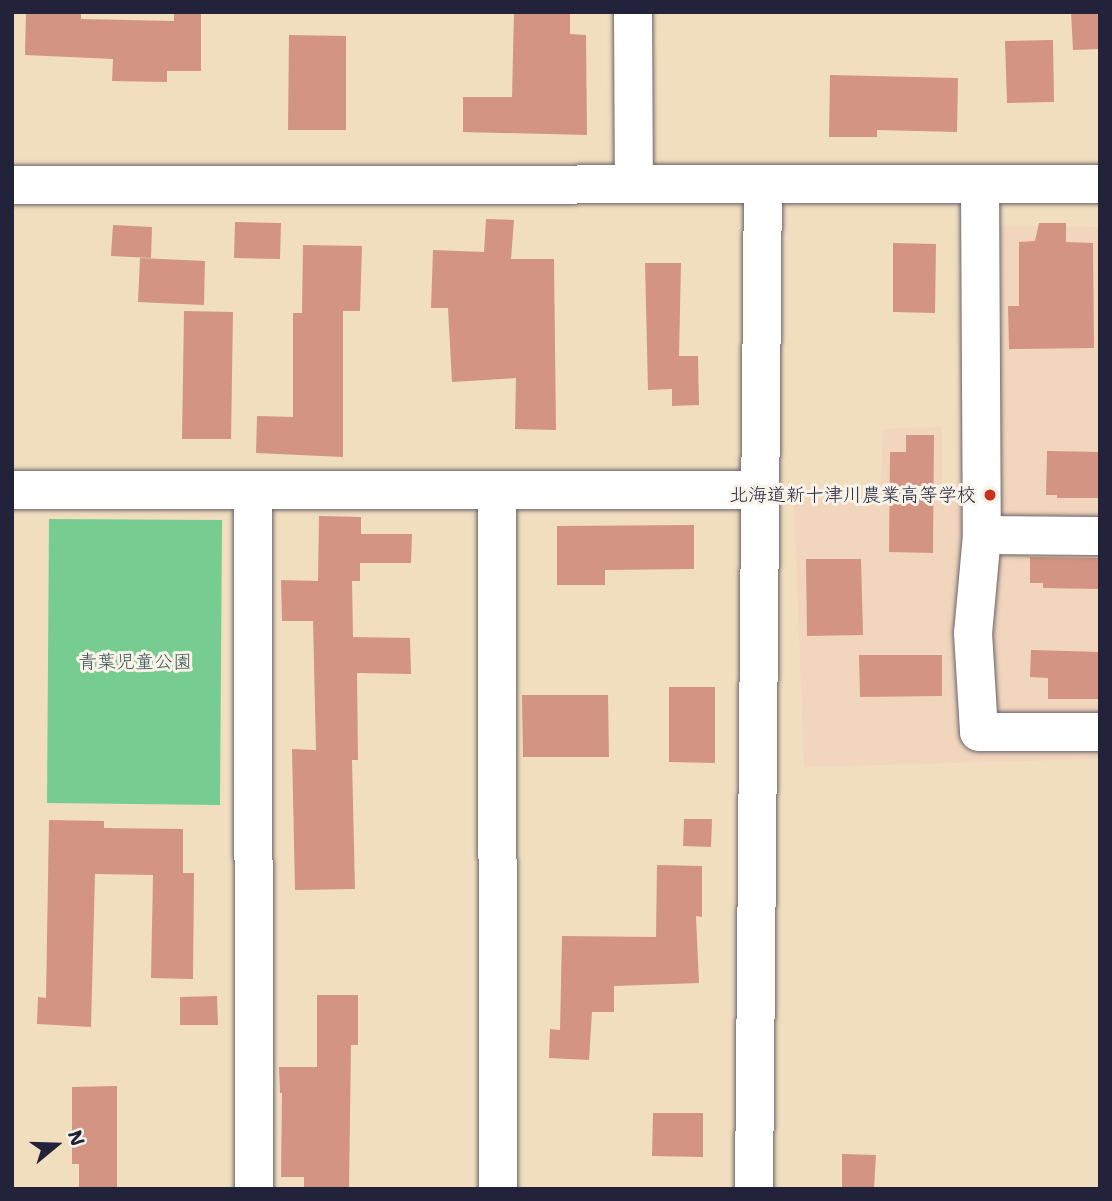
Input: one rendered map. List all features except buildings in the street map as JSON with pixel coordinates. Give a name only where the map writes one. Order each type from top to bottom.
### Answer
[{"type":"street","points":[[633,12],[634,183]]},
{"type":"street","points":[[979,184],[982,535],[973,633],[979,732],[1100,732]]},
{"type":"street","points":[[12,185],[1100,184]]},
{"type":"street","points":[[754,1189],[763,185]]},
{"type":"street","points":[[12,490],[759,490]]},
{"type":"street","points":[[497,491],[498,1189]]},
{"type":"street","points":[[253,492],[254,1189]]},
{"type":"street","points":[[982,535],[1100,536]]},
{"type":"shaded area","name":"北海道新十津川農業高等学校","points":[[966,226],[1100,227],[1100,759],[804,767],[794,498],[880,499],[883,429],[942,427],[942,488],[967,492]]},
{"type":"green space","name":"青葉児童公園","points":[[49,519],[222,520],[220,805],[47,803]]},
{"type":"place","name":"北海道新十津川農業高等学校","points":[[990,495]]}]
